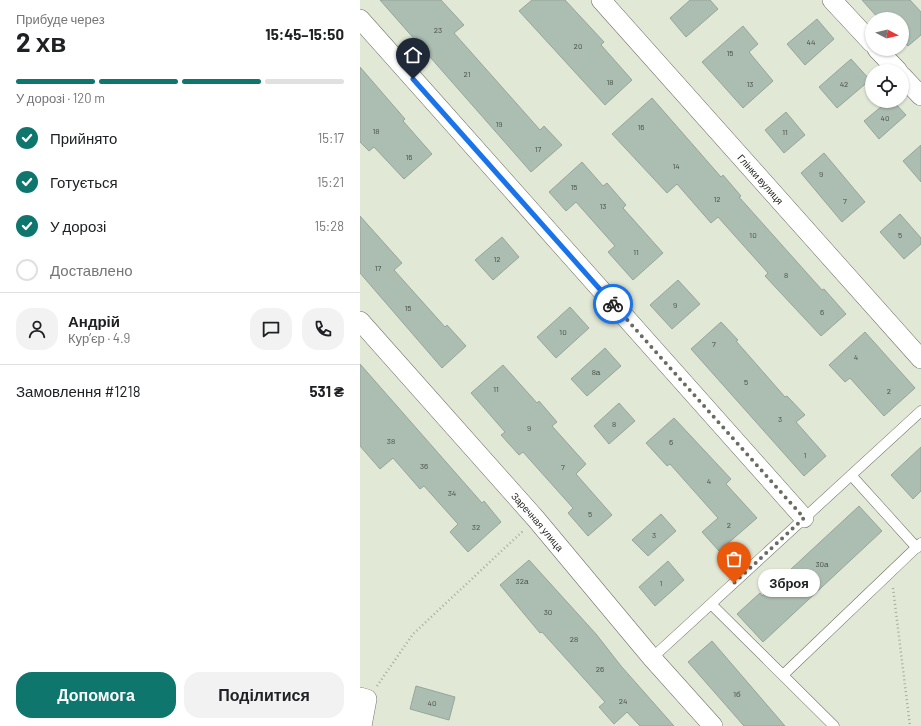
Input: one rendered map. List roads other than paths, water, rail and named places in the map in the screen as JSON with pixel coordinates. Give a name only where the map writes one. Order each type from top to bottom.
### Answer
[{"type":"street","name":"Глінки вулиця","points":[[601,0],[921,359]]},
{"type":"street","points":[[832,0],[865,35]]},
{"type":"street","points":[[360,19],[804,518]]},
{"type":"street","points":[[884,56],[891,64]]},
{"type":"street","points":[[909,83],[921,96]]},
{"type":"street","name":"Заречная улица","points":[[360,321],[536,519],[652,658],[713,726]]},
{"type":"street","points":[[362,726],[364,698]]},
{"type":"lane","points":[[652,658],[921,411]]},
{"type":"lane","points":[[783,675],[919,546],[851,475]]},
{"type":"lane","points":[[711,604],[834,726]]},
{"type":"place","name":"Зброя","points":[[734,583]]}]
